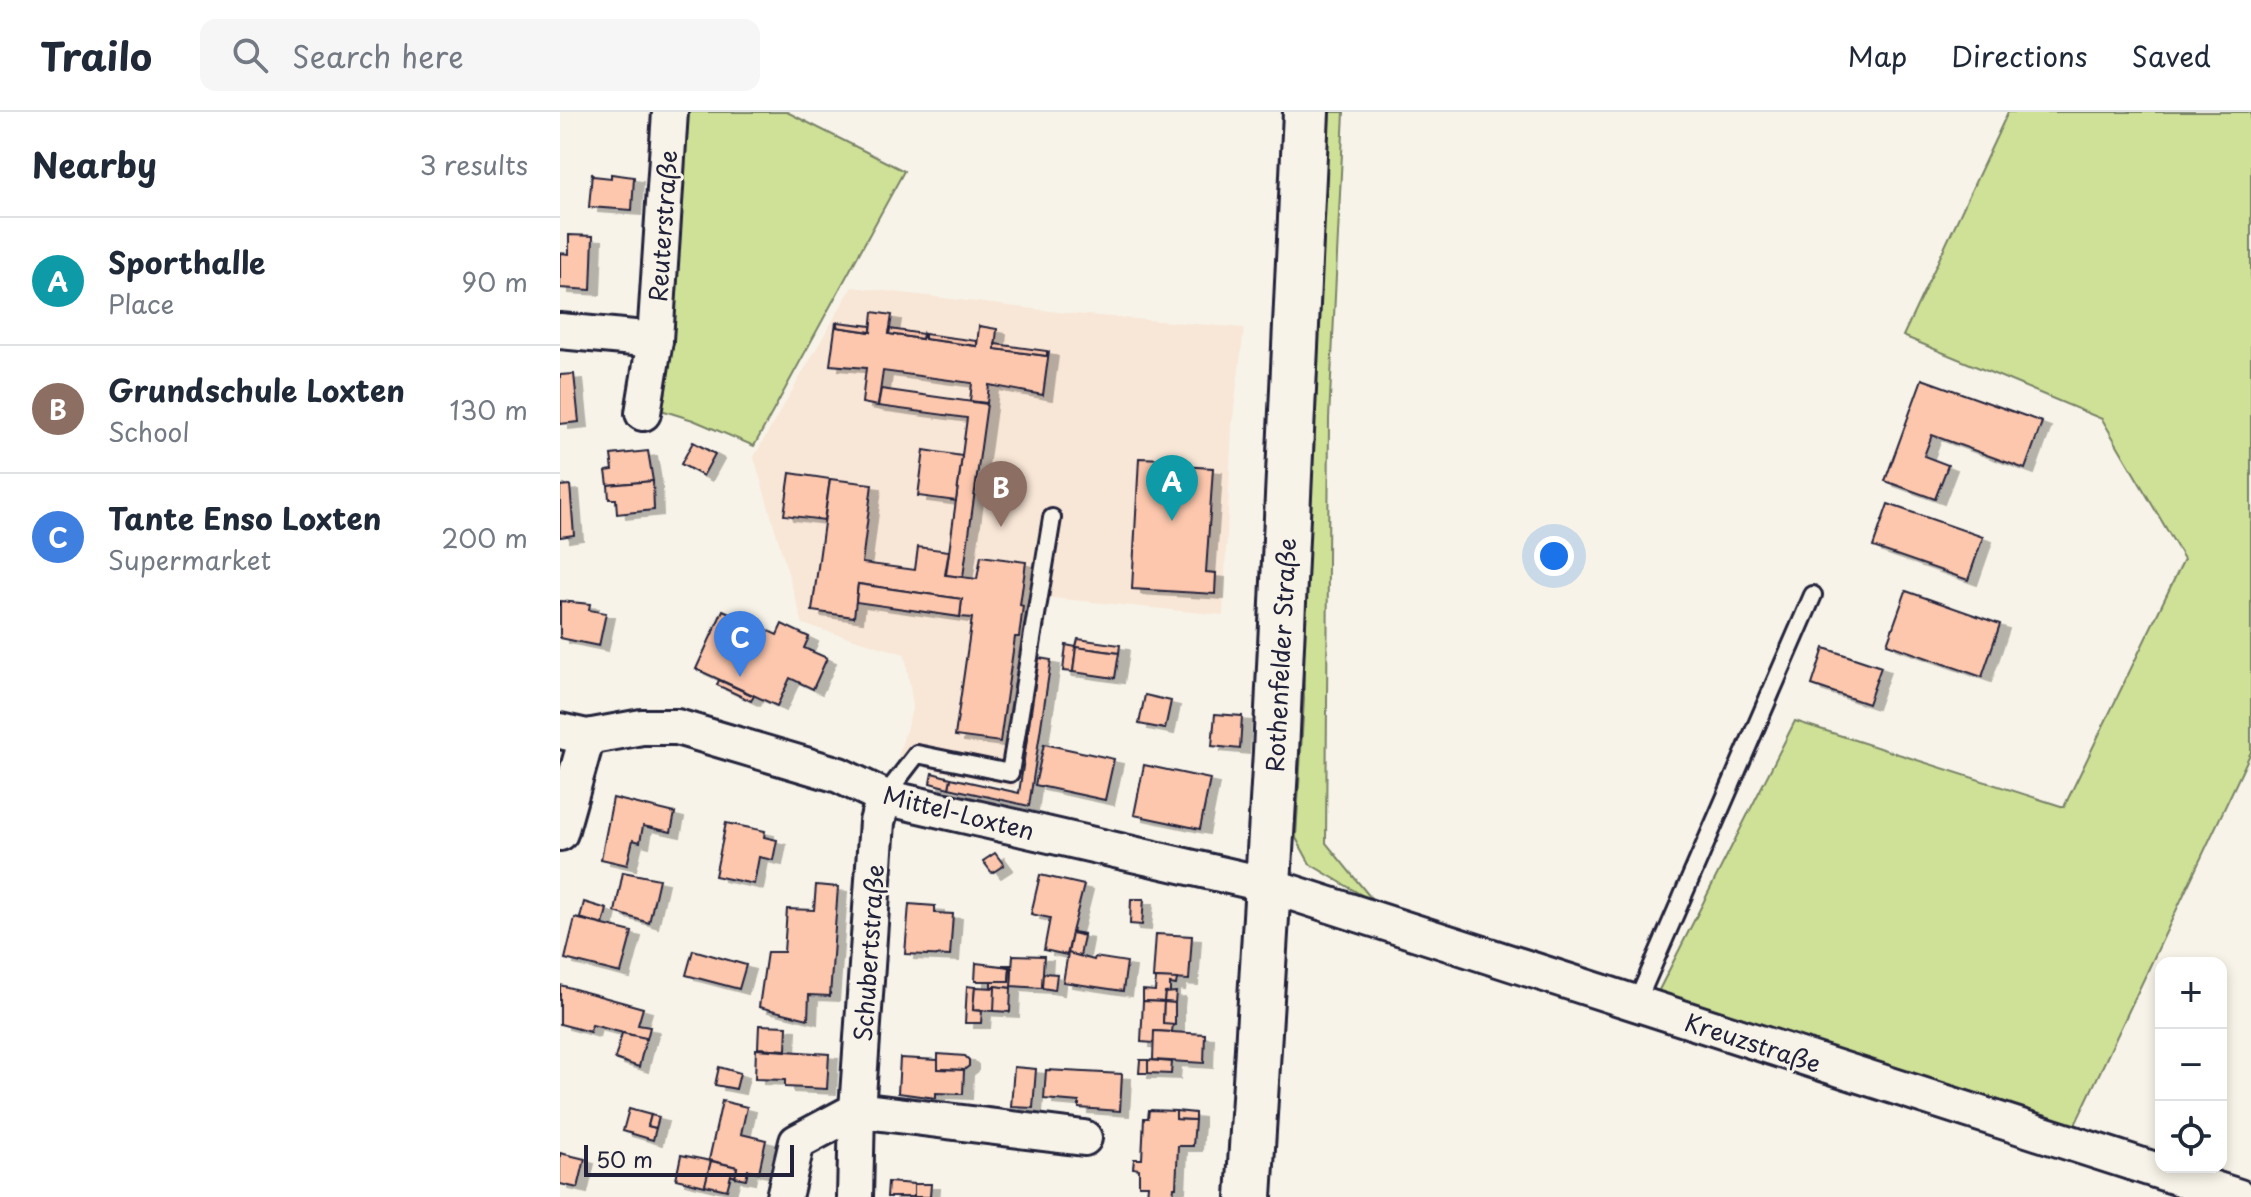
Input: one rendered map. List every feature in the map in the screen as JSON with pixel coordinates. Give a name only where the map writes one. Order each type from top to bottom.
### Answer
[{"type":"street","name":"Reuterstraße","points":[[643,413],[655,340],[670,112]]},
{"type":"street","name":"Rothenfelder Straße","points":[[1249,1197],[1268,885],[1306,112]]},
{"type":"street","points":[[560,331],[655,340]]},
{"type":"street","name":"Mittel-Loxten","points":[[574,734],[677,727],[839,775],[884,797],[1268,885]]},
{"type":"street","points":[[560,833],[574,734]]},
{"type":"street","name":"Schubertstraße","points":[[855,1197],[857,1110],[877,822],[884,797]]},
{"type":"street","name":"Kreuzstraße","points":[[1268,885],[2239,1197]]},
{"type":"street","points":[[784,1197],[797,1142],[857,1110],[1084,1138]]},
{"type":"lane","points":[[884,797],[917,754],[1010,773],[1052,518]]},
{"type":"lane","points":[[1636,1004],[1813,595]]},
{"type":"shaded area","points":[[852,287],[1074,314],[1244,328],[1232,425],[1223,615],[1043,597],[1015,788],[931,769],[898,758],[913,706],[905,654],[803,624],[754,457]]},
{"type":"green space","points":[[677,112],[787,112],[904,171],[754,446],[661,410]]},
{"type":"green space","points":[[1324,112],[1344,112],[1329,419],[1326,843],[1375,903],[1310,864],[1296,838],[1304,699],[1301,533]]},
{"type":"green space","points":[[2008,112],[2251,112],[2251,752],[2074,1127],[1658,992],[1795,721],[2064,807],[2184,559],[2102,419],[1903,336]]},
{"type":"building","points":[[592,173],[593,176],[611,178],[611,174],[634,177],[632,210],[589,207]]},
{"type":"building","points":[[569,235],[593,236],[591,290],[560,288],[560,253],[569,254]]},
{"type":"building","points":[[873,312],[892,315],[889,334],[922,339],[923,334],[925,339],[977,346],[979,326],[997,329],[995,349],[1047,356],[1049,351],[1043,395],[989,385],[987,403],[970,401],[972,383],[883,371],[878,406],[862,403],[866,368],[830,365],[836,322],[837,327],[871,332]]},
{"type":"building","points":[[838,322],[871,326],[871,332],[837,327]]},
{"type":"building","points":[[890,329],[923,334],[922,339],[889,334]]},
{"type":"building","points":[[925,334],[977,341],[977,346],[925,339]]},
{"type":"building","points":[[995,344],[1047,351],[1047,356],[995,349]]},
{"type":"building","points":[[574,374],[579,422],[560,424],[560,375]]},
{"type":"building","points":[[1922,379],[2042,422],[2025,469],[1932,435],[1924,456],[1948,465],[1935,499],[1885,481]]},
{"type":"building","points":[[881,389],[987,404],[963,577],[946,575],[967,418],[878,406]]},
{"type":"building","points":[[693,442],[715,454],[703,476],[681,464]]},
{"type":"building","points":[[924,450],[962,456],[956,501],[918,496]]},
{"type":"building","points":[[648,451],[653,481],[608,485],[606,471],[613,470],[611,455]]},
{"type":"building","points":[[1139,458],[1164,459],[1163,465],[1213,468],[1206,572],[1216,573],[1215,594],[1132,589]]},
{"type":"building","points":[[790,473],[830,479],[824,520],[784,515]]},
{"type":"building","points":[[830,479],[872,484],[862,563],[915,570],[918,547],[949,551],[945,575],[977,579],[981,556],[1026,562],[1019,637],[1015,637],[1000,742],[955,736],[972,618],[960,617],[962,599],[858,584],[854,617],[812,611]]},
{"type":"building","points":[[653,481],[654,510],[617,514],[616,499],[609,499],[608,485]]},
{"type":"building","points":[[570,485],[574,535],[560,537],[560,486]]},
{"type":"building","points":[[1888,504],[1983,537],[1968,580],[1873,547]]},
{"type":"building","points":[[858,584],[962,599],[960,617],[856,602]]},
{"type":"building","points":[[1906,591],[2000,624],[1982,677],[1887,644]]},
{"type":"building","points":[[560,601],[590,604],[589,610],[606,613],[599,646],[560,638]]},
{"type":"building","points":[[723,610],[777,635],[782,624],[809,637],[804,648],[827,658],[813,689],[790,678],[777,706],[696,669]]},
{"type":"building","points":[[1078,639],[1120,645],[1119,653],[1076,647]]},
{"type":"building","points":[[1066,645],[1076,647],[1073,672],[1063,671]]},
{"type":"building","points":[[1076,647],[1119,653],[1115,678],[1073,672]]},
{"type":"building","points":[[1824,648],[1881,667],[1868,704],[1812,685]]},
{"type":"building","points":[[1039,658],[1051,660],[1029,806],[949,788],[951,778],[1019,793]]},
{"type":"building","points":[[719,680],[754,696],[751,701],[717,685]]},
{"type":"building","points":[[1145,695],[1171,701],[1165,729],[1139,724]]},
{"type":"building","points":[[1215,714],[1242,716],[1240,749],[1212,746]]},
{"type":"building","points":[[1044,744],[1114,759],[1105,800],[1035,785]]},
{"type":"building","points":[[1144,765],[1210,779],[1200,829],[1134,815]]},
{"type":"building","points":[[932,773],[951,778],[949,788],[930,783]]},
{"type":"building","points":[[613,798],[675,813],[671,832],[643,826],[640,842],[633,840],[627,865],[601,859]]},
{"type":"building","points":[[726,823],[765,831],[764,837],[777,840],[773,860],[759,857],[754,884],[715,876]]},
{"type":"building","points":[[995,853],[1004,865],[992,873],[983,861]]},
{"type":"building","points":[[623,872],[659,879],[649,923],[615,912]]},
{"type":"building","points":[[1040,875],[1084,885],[1072,932],[1085,934],[1072,934],[1067,955],[1044,950],[1050,918],[1031,914]]},
{"type":"building","points":[[816,885],[838,887],[830,996],[809,995],[808,1019],[759,1007],[767,952],[784,952],[787,909],[814,910]]},
{"type":"building","points":[[1131,899],[1144,899],[1142,925],[1130,924]]},
{"type":"building","points":[[584,902],[607,909],[603,925],[580,918]]},
{"type":"building","points":[[909,904],[935,906],[935,913],[953,914],[950,956],[905,954]]},
{"type":"building","points":[[575,918],[632,932],[621,973],[565,959]]},
{"type":"building","points":[[1072,933],[1084,936],[1080,956],[1068,954]]},
{"type":"building","points":[[1156,934],[1192,936],[1189,980],[1153,978]]},
{"type":"building","points":[[693,950],[746,965],[739,989],[686,975]]},
{"type":"building","points":[[1068,953],[1094,960],[1095,957],[1127,962],[1123,991],[1063,982]]},
{"type":"building","points":[[1013,955],[1044,956],[1042,988],[1011,986]]},
{"type":"building","points":[[976,963],[1010,967],[1009,981],[975,981]]},
{"type":"building","points":[[1002,965],[1012,965],[1011,988],[991,988],[991,981],[1009,981],[1010,967]]},
{"type":"building","points":[[1043,973],[1057,974],[1055,990],[1042,988]]},
{"type":"building","points":[[1156,978],[1177,979],[1176,985],[1170,984],[1170,993],[1165,993],[1164,1002],[1143,1001],[1143,990],[1155,991]]},
{"type":"building","points":[[560,985],[643,1008],[638,1025],[650,1027],[647,1039],[592,1025],[590,1032],[560,1024]]},
{"type":"building","points":[[967,986],[975,987],[973,1010],[982,1011],[981,1023],[965,1023]]},
{"type":"building","points":[[994,986],[1011,988],[1010,1012],[994,1011]]},
{"type":"building","points":[[975,987],[995,988],[994,1011],[973,1010]]},
{"type":"building","points":[[1176,992],[1175,1003],[1164,1002],[1165,993]]},
{"type":"building","points":[[1143,1001],[1164,1002],[1163,1024],[1173,1024],[1172,1032],[1154,1031],[1154,1043],[1141,1042]]},
{"type":"building","points":[[1164,1002],[1175,1003],[1175,1025],[1163,1024]]},
{"type":"building","points":[[759,1025],[787,1026],[786,1050],[758,1048]]},
{"type":"building","points":[[1154,1031],[1205,1034],[1204,1063],[1153,1060]]},
{"type":"building","points":[[622,1033],[646,1038],[639,1067],[615,1059]]},
{"type":"building","points":[[756,1049],[829,1054],[827,1089],[785,1087],[785,1080],[755,1079]]},
{"type":"building","points":[[938,1054],[965,1056],[969,1066],[964,1070],[938,1069]]},
{"type":"building","points":[[900,1058],[938,1060],[938,1069],[964,1070],[963,1094],[936,1093],[936,1098],[898,1093]]},
{"type":"building","points":[[1140,1060],[1148,1060],[1148,1073],[1139,1073]]},
{"type":"building","points":[[1148,1060],[1172,1062],[1171,1074],[1148,1073]]},
{"type":"building","points":[[719,1067],[740,1073],[736,1089],[715,1085]]},
{"type":"building","points":[[1014,1067],[1036,1069],[1033,1108],[1011,1107]]},
{"type":"building","points":[[1046,1070],[1122,1074],[1120,1111],[1079,1108],[1079,1102],[1044,1099]]},
{"type":"building","points":[[722,1101],[747,1107],[741,1134],[766,1140],[759,1172],[748,1170],[746,1179],[735,1177],[737,1167],[709,1160]]},
{"type":"building","points":[[629,1109],[651,1115],[648,1126],[656,1128],[653,1140],[623,1131]]},
{"type":"building","points":[[1149,1110],[1176,1111],[1176,1119],[1195,1120],[1193,1146],[1178,1146],[1173,1197],[1147,1197],[1148,1185],[1139,1185],[1139,1169],[1133,1168],[1134,1159],[1142,1159],[1144,1118],[1148,1118]]},
{"type":"building","points":[[1176,1111],[1195,1113],[1195,1120],[1176,1119]]},
{"type":"building","points":[[651,1115],[659,1117],[656,1128],[648,1126]]},
{"type":"building","points":[[560,1153],[585,1159],[578,1188],[560,1184]]},
{"type":"building","points":[[681,1155],[711,1161],[705,1186],[676,1179]]},
{"type":"building","points":[[711,1161],[737,1167],[727,1190],[705,1185]]},
{"type":"building","points":[[888,1182],[914,1184],[914,1197],[887,1197]]},
{"type":"building","points":[[914,1184],[931,1184],[930,1197],[914,1197]]},
{"type":"place","name":"Sporthalle","points":[[1172,521]]},
{"type":"place","name":"Grundschule Loxten","points":[[1001,527]]},
{"type":"place","name":"Tante Enso Loxten","points":[[740,677]]}]
